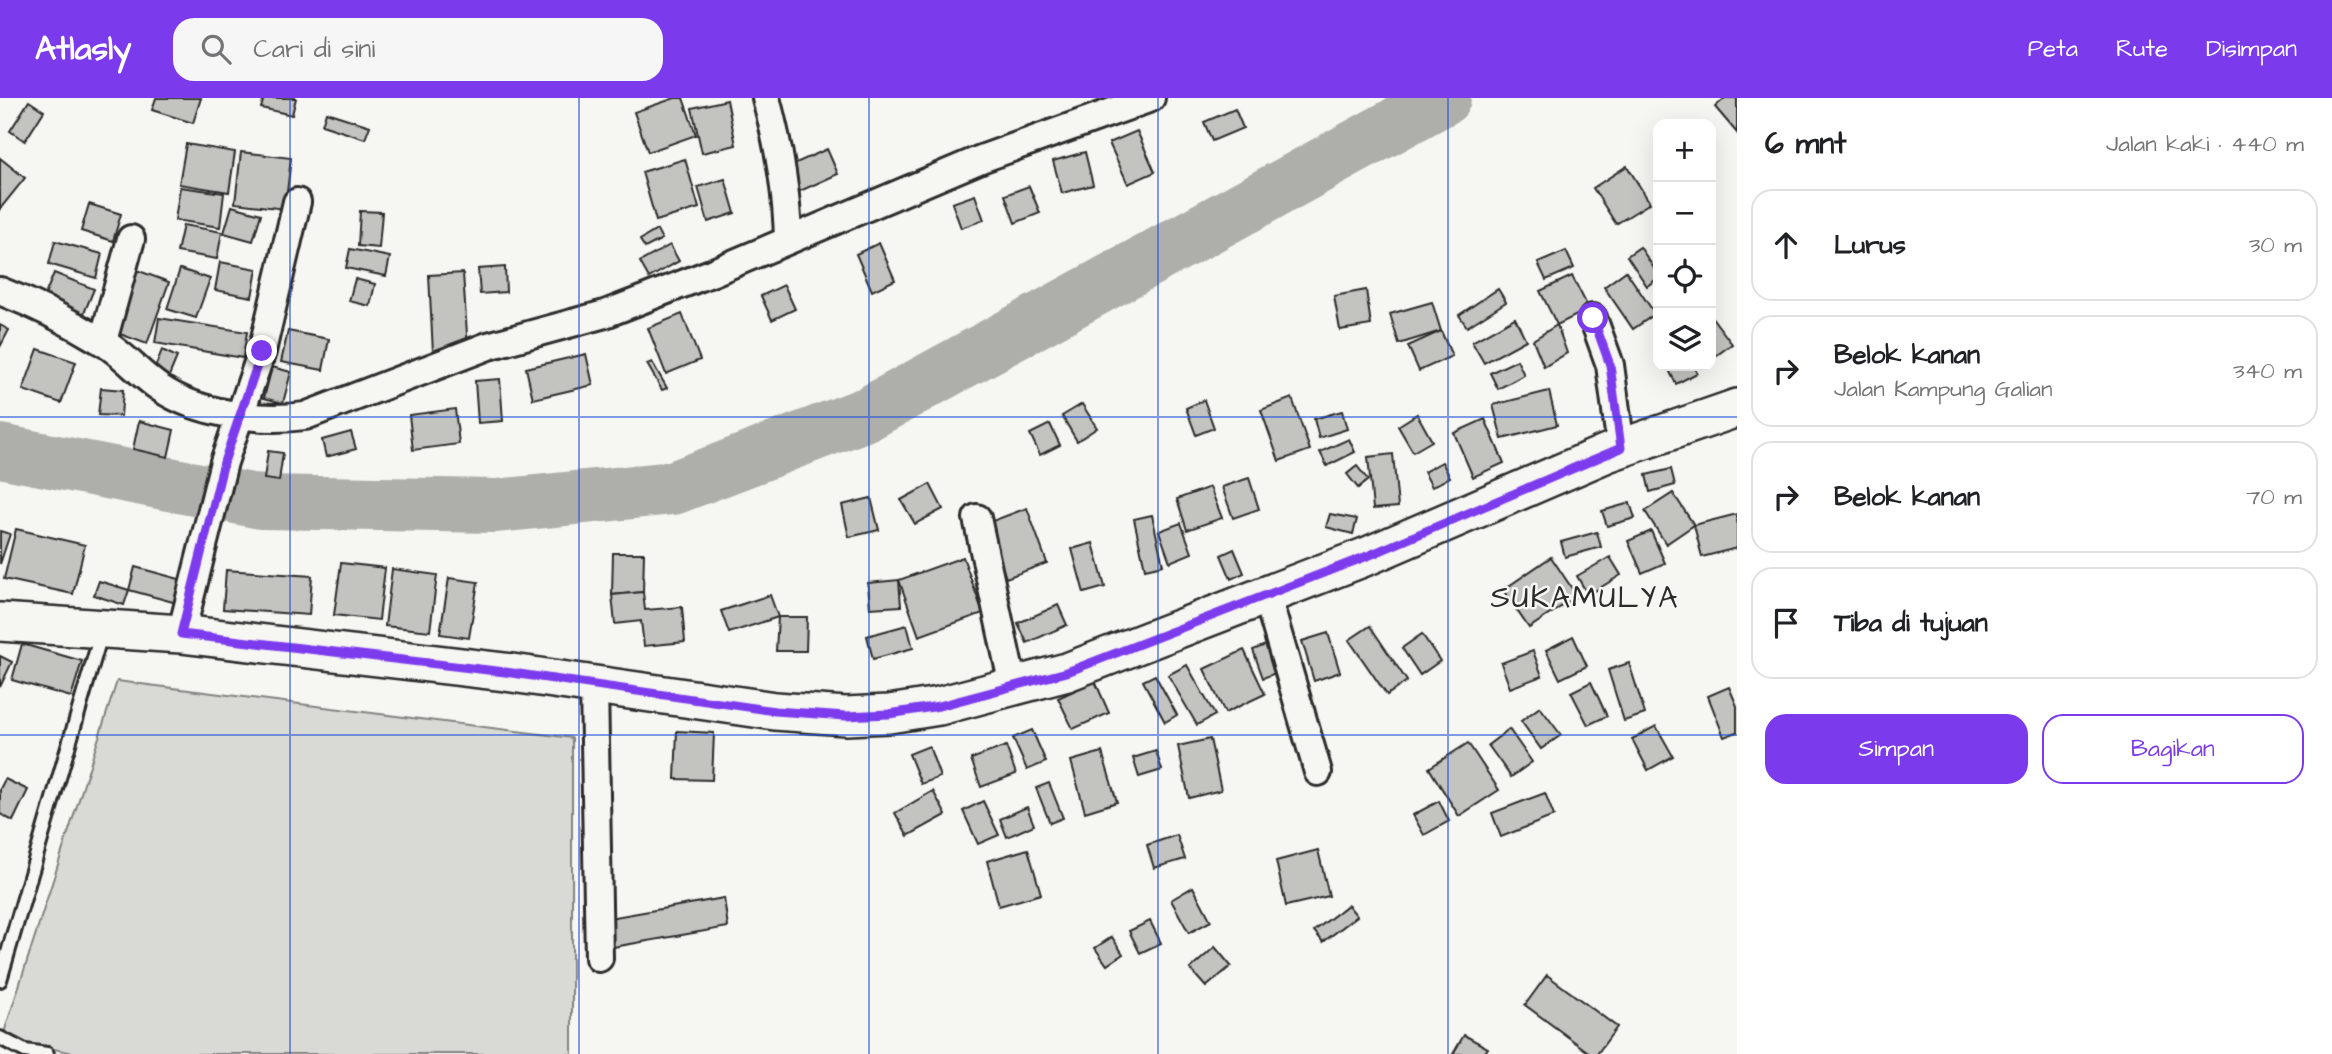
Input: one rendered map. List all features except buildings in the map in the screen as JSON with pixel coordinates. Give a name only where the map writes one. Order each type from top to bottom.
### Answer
[{"type":"main road","points":[[0,622],[181,634],[505,672],[594,687],[775,711],[846,716],[889,714],[939,706],[1067,672],[1370,555],[1621,448],[1737,408]]},
{"type":"street","points":[[766,98],[785,185],[788,240]]},
{"type":"street","points":[[0,291],[103,341],[161,389],[240,416],[275,420],[305,416],[488,346],[605,314],[981,159],[1151,98]]},
{"type":"street","points":[[181,634],[224,462],[262,351],[297,202]]},
{"type":"street","points":[[103,341],[131,239]]},
{"type":"street","points":[[1593,318],[1610,365],[1621,448]]},
{"type":"street","points":[[977,518],[1013,686]]},
{"type":"street","points":[[1266,593],[1318,772]]},
{"type":"street","points":[[594,687],[599,958]]},
{"type":"lane","points":[[0,980],[104,627]]},
{"type":"lane","points":[[0,1038],[25,1051],[47,1054]]},
{"type":"shaded area","points":[[117,681],[572,738],[572,1054],[79,1054],[2,1039]]},
{"type":"waterway","points":[[0,451],[261,502],[496,506],[673,488],[869,413],[1444,98]]},
{"type":"district","name":"SUKAMULYA","points":[[1585,598]]},
{"type":"route","points":[[262,351],[224,462],[181,634],[505,672],[775,711],[846,716],[889,714],[939,706],[1067,672],[1370,555],[1621,448],[1610,365],[1593,318]]}]
